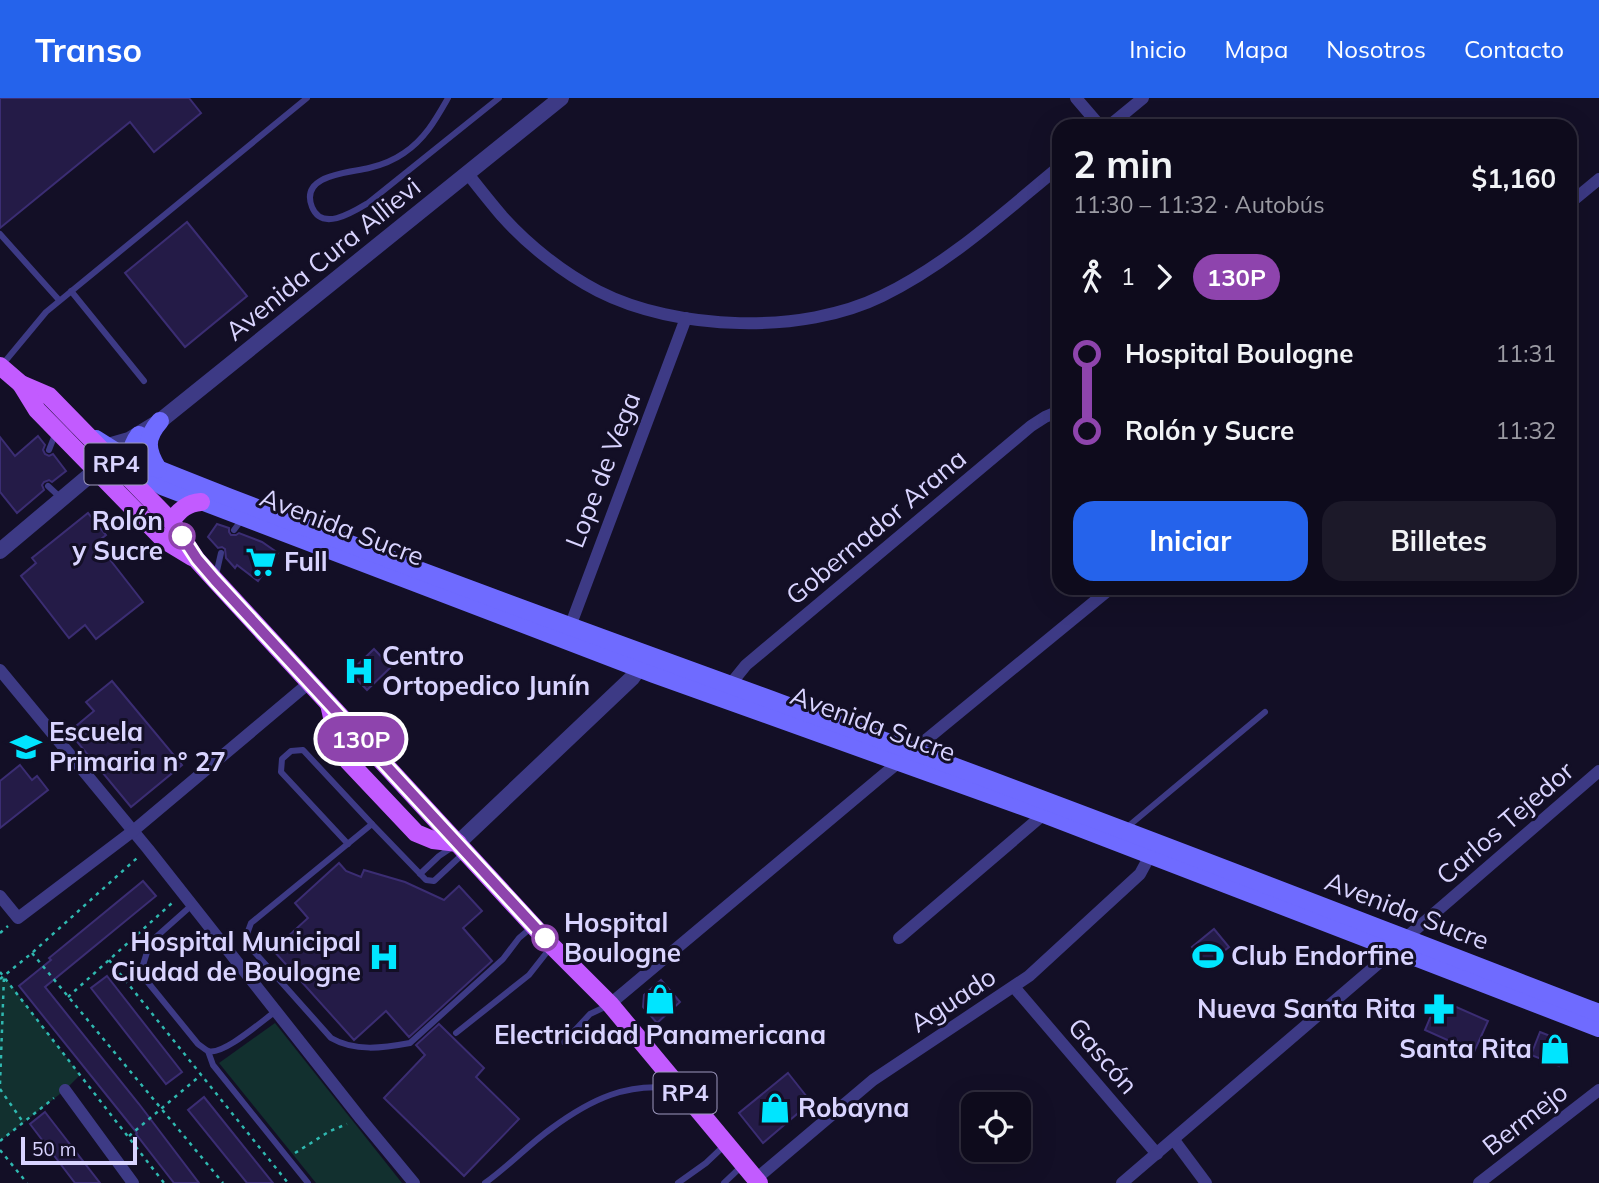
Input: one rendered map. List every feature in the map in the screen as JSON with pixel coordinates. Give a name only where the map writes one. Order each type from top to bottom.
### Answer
[{"type":"main road","name":"RP4","points":[[0,366],[21,384],[49,396],[171,522],[215,580],[552,946],[610,1004],[757,1181]]},
{"type":"main road","name":"RP4","points":[[21,384],[37,410],[164,540],[197,559]]},
{"type":"main road","points":[[158,469],[151,459],[149,438],[160,421]]},
{"type":"main road","name":"Avenida Sucre","points":[[85,432],[134,463],[162,486],[201,502],[238,524],[568,633]]},
{"type":"main road","points":[[134,463],[131,449],[139,435]]},
{"type":"main road","name":"Avenida Sucre","points":[[134,463],[158,469],[568,633],[1154,849],[1399,944],[1599,1028]]},
{"type":"main road","points":[[171,522],[183,508],[201,502]]},
{"type":"main road","name":"Avenida Sucre","points":[[642,661],[729,686],[906,756]]},
{"type":"main road","points":[[328,704],[336,735],[348,761],[416,833],[462,847]]},
{"type":"main road","name":"Avenida Sucre","points":[[1046,808],[1123,830],[1154,849]]},
{"type":"main road","name":"Avenida Sucre","points":[[1399,944],[1599,1013]]},
{"type":"street","name":"Avenida Cura Allievi","points":[[108,446],[139,435],[160,421],[561,98]]},
{"type":"street","points":[[1076,98],[1094,119]]},
{"type":"street","points":[[1118,119],[1143,98]]},
{"type":"street","points":[[468,174],[520,234],[570,274],[598,290],[643,308],[687,318],[751,323],[816,318],[882,296],[949,255],[1052,173]]},
{"type":"street","points":[[1577,197],[1599,179]]},
{"type":"street","name":"Lope de Vega","points":[[568,633],[687,318]]},
{"type":"street","name":"Gobernador Arana","points":[[729,686],[746,665],[1020,435],[1052,414]]},
{"type":"street","points":[[0,551],[96,470]]},
{"type":"street","points":[[610,1004],[1102,595]]},
{"type":"street","points":[[462,847],[632,678],[642,661]]},
{"type":"street","points":[[0,670],[148,849],[414,1183]]},
{"type":"street","points":[[0,896],[18,918],[133,831],[309,683]]},
{"type":"street","name":"Carlos Tejedor","points":[[1122,1183],[1599,771]]},
{"type":"street","points":[[899,938],[1046,808]]},
{"type":"street","name":"Aguado","points":[[757,1181],[873,1080],[1029,976],[1140,874],[1154,849]]},
{"type":"street","name":"Gascón","points":[[1014,987],[1157,1154]]},
{"type":"street","points":[[65,1090],[133,1183]]},
{"type":"street","name":"Bermejo","points":[[1479,1183],[1599,1090]]},
{"type":"street","points":[[1174,1140],[1206,1183]]},
{"type":"lane","points":[[0,366],[59,300],[307,98]]},
{"type":"lane","points":[[447,98],[426,133],[405,152],[368,169],[318,181],[311,190],[309,200],[313,211],[324,218],[337,219],[352,213],[499,98]]},
{"type":"lane","points":[[0,234],[59,300]]},
{"type":"lane","points":[[71,291],[144,381]]},
{"type":"lane","points":[[49,450],[57,430]]},
{"type":"lane","points":[[48,486],[62,499]]},
{"type":"lane","points":[[215,580],[221,553]]},
{"type":"lane","points":[[1123,830],[1265,712]]},
{"type":"lane","points":[[348,844],[281,772],[282,759],[291,751],[303,751],[426,880],[434,881],[462,847]]},
{"type":"lane","points":[[372,824],[251,923],[247,934],[250,947],[331,1038],[357,1048],[391,1047],[410,1043],[503,959],[519,938],[534,926]]},
{"type":"lane","points":[[420,874],[439,856],[462,847]]},
{"type":"lane","points":[[192,905],[156,937],[148,949],[143,965],[146,980],[198,1044],[208,1051],[217,1051],[227,1046],[276,1011]]},
{"type":"lane","points":[[456,1033],[529,975],[552,946]]},
{"type":"lane","points":[[564,1042],[590,1014],[610,1004]]},
{"type":"lane","points":[[208,1051],[213,1065],[308,1183]]},
{"type":"lane","points":[[485,1183],[551,1128],[608,1095],[646,1086],[682,1090]]},
{"type":"lane","points":[[678,1183],[727,1144]]},
{"type":"lane","points":[[724,1183],[744,1164]]},
{"type":"path","points":[[2,978],[148,849]]},
{"type":"path","points":[[68,997],[183,894]]},
{"type":"path","points":[[32,953],[223,1183]]},
{"type":"path","points":[[109,960],[288,1183]]},
{"type":"path","points":[[0,972],[0,1084]]},
{"type":"path","points":[[2,978],[164,1183]]},
{"type":"path","points":[[128,1137],[201,1075]]},
{"type":"path","points":[[0,1089],[23,1122]]},
{"type":"path","points":[[0,1141],[65,1090]]},
{"type":"path","points":[[276,1168],[308,1143],[361,1118]]},
{"type":"path","points":[[0,1150],[27,1183]]},
{"type":"green space","points":[[4,976],[80,1075],[0,1141],[0,979]]},
{"type":"green space","points":[[275,1023],[402,1183],[316,1183],[219,1063]]},
{"type":"building","points":[[0,98],[189,98],[201,113],[154,152],[130,122],[0,228]]},
{"type":"building","points":[[187,222],[247,296],[185,347],[125,273]]},
{"type":"building","points":[[38,436],[45,445],[45,454],[53,454],[66,471],[52,482],[44,482],[44,490],[17,513],[0,492],[0,437],[15,456]]},
{"type":"building","points":[[88,513],[106,535],[101,539],[108,549],[104,552],[143,602],[96,639],[85,625],[69,638],[21,576],[36,563],[32,558]]},
{"type":"building","points":[[217,524],[229,528],[231,535],[239,533],[262,542],[278,553],[258,581],[237,565],[235,568],[226,558],[225,549],[218,548],[208,537]]},
{"type":"building","points":[[374,649],[391,667],[367,690],[350,672]]},
{"type":"building","points":[[112,681],[182,765],[131,807],[69,732],[94,711],[86,702]]},
{"type":"building","points":[[20,765],[32,780],[37,776],[48,790],[0,828],[0,781]]},
{"type":"building","name":"Hospital Municipal Ciudad de Boulogne","points":[[339,863],[346,871],[361,877],[364,870],[405,882],[444,900],[459,886],[482,911],[463,928],[492,961],[409,1037],[386,1011],[354,1040],[273,950],[308,918],[295,903]]},
{"type":"building","points":[[143,881],[156,896],[45,987],[199,1183],[174,1183],[19,986]]},
{"type":"building","name":"Club Endorfine","points":[[1214,929],[1229,947],[1206,965],[1192,947]]},
{"type":"building","points":[[107,976],[182,1072],[166,1084],[91,988]]},
{"type":"building","name":"Electricidad Panamericana","points":[[661,980],[680,1002],[657,1023],[643,1007],[644,995]]},
{"type":"building","points":[[1438,999],[1488,1021],[1474,1052],[1425,1030]]},
{"type":"building","points":[[439,1024],[484,1068],[476,1077],[519,1119],[464,1176],[384,1098],[425,1055],[416,1045]]},
{"type":"building","points":[[1540,1032],[1568,1043],[1559,1066],[1531,1055]]},
{"type":"building","name":"Robayna","points":[[788,1073],[811,1102],[763,1143],[739,1113]]},
{"type":"building","points":[[204,1097],[273,1183],[247,1183],[188,1110]]},
{"type":"building","points":[[45,1112],[100,1183],[75,1183],[30,1124]]},
{"type":"bus line","name":"130P","points":[[182,536],[215,580],[545,938]]},
{"type":"place","name":"Rolón y Sucre","points":[[182,536]]},
{"type":"place","name":"Full","points":[[261,562]]},
{"type":"place","name":"Centro Ortopedico Junín","points":[[359,671]]},
{"type":"place","name":"Escuela Primaria n° 27","points":[[26,747]]},
{"type":"place","name":"Hospital Boulogne","points":[[545,938]]},
{"type":"place","name":"Club Endorfine","points":[[1208,956]]},
{"type":"place","name":"Hospital Municipal Ciudad de Boulogne","points":[[384,957]]},
{"type":"place","name":"Electricidad Panamericana","points":[[660,999]]},
{"type":"place","name":"Nueva Santa Rita","points":[[1439,1009]]},
{"type":"place","name":"Santa Rita","points":[[1555,1049]]},
{"type":"place","name":"Robayna","points":[[775,1108]]}]
